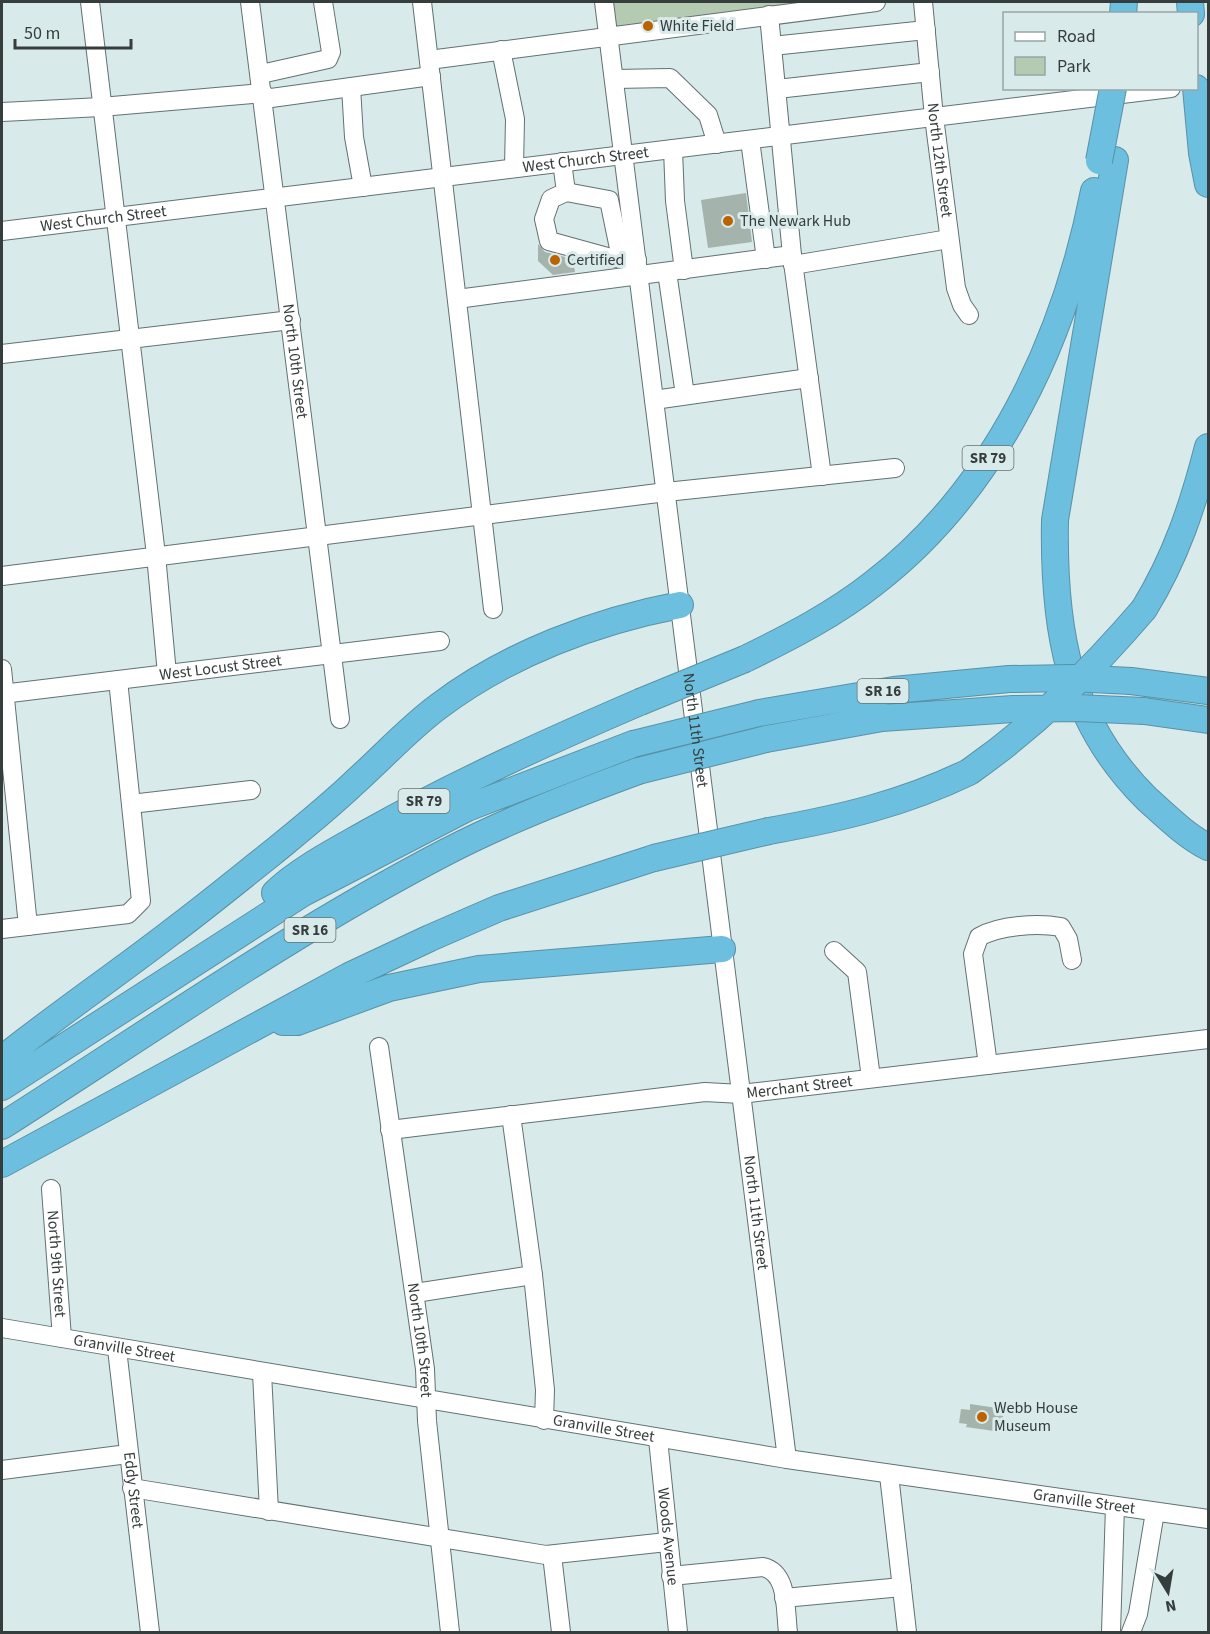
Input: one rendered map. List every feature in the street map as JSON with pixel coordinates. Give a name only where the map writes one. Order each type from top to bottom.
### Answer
[{"type":"highway","name":"SR 79","points":[[232,939],[281,887],[342,848],[484,770],[745,659],[827,615],[874,583],[937,526],[972,483],[1016,411],[1052,335],[1080,253],[1107,160],[1113,90]]},
{"type":"highway","points":[[1119,90],[1055,520],[1054,578],[1058,614],[1070,669],[1085,715],[1102,745],[1126,777],[1163,814],[1209,847]]},
{"type":"highway","points":[[1197,90],[1202,153],[1209,184]]},
{"type":"highway","points":[[2,1164],[350,976],[499,908],[654,858],[769,831],[845,817],[925,793],[969,772],[1041,717],[1104,656],[1144,609],[1173,558],[1190,516],[1209,447]]},
{"type":"highway","points":[[2,1059],[168,935],[283,844],[428,715],[462,690],[489,674],[570,637],[613,621],[680,605]]},
{"type":"highway","name":"SR 16","points":[[2,1087],[303,893],[467,808],[633,744],[759,713],[894,690],[1009,679],[1072,678],[1131,681],[1209,691]]},
{"type":"highway","name":"SR 16","points":[[2,1126],[183,1009],[372,892],[513,820],[638,771],[766,739],[882,718],[1013,709],[1077,708],[1144,711],[1209,720]]},
{"type":"highway","points":[[265,1022],[297,1022],[389,988],[478,969],[722,949]]},
{"type":"street","points":[[90,2],[156,555],[167,674]]},
{"type":"street","name":"North 10th Street","points":[[250,2],[261,74],[274,197],[339,719]]},
{"type":"street","points":[[261,74],[328,59],[331,52],[323,2]]},
{"type":"street","points":[[422,2],[493,609]]},
{"type":"street","name":"North 11th Street","points":[[604,2],[624,155],[632,265],[666,492],[787,1459]]},
{"type":"street","points":[[2,112],[263,96],[351,87],[501,51],[876,2]]},
{"type":"street","name":"North 12th Street","points":[[923,2],[933,117],[956,288],[962,305],[969,315]]},
{"type":"street","points":[[769,15],[793,260],[822,476]]},
{"type":"street","points":[[772,46],[926,30]]},
{"type":"street","points":[[501,51],[515,119],[514,168]]},
{"type":"street","points":[[777,89],[930,72]]},
{"type":"street","points":[[614,79],[670,78],[708,115],[717,144]]},
{"type":"street","points":[[351,87],[353,129],[363,187]]},
{"type":"street","name":"West Church Street","points":[[2,231],[1155,90]]},
{"type":"street","points":[[750,140],[766,259]]},
{"type":"street","points":[[673,149],[676,271],[685,395]]},
{"type":"street","points":[[562,162],[566,192]]},
{"type":"street","points":[[632,265],[609,200],[566,192],[551,199],[544,219],[549,241],[632,265],[676,271],[766,259],[793,260],[949,239]]},
{"type":"street","points":[[457,299],[632,265]]},
{"type":"street","points":[[2,354],[291,320]]},
{"type":"street","points":[[654,400],[809,378]]},
{"type":"street","points":[[2,576],[156,555],[483,517],[666,492],[895,468]]},
{"type":"street","name":"West Locust Street","points":[[3,694],[440,641]]},
{"type":"street","points":[[2,669],[28,926]]},
{"type":"street","points":[[2,929],[128,914],[141,901],[118,680]]},
{"type":"street","points":[[131,804],[251,790]]},
{"type":"street","points":[[988,1065],[972,954],[979,937],[999,930],[1061,927],[1068,939],[1072,960]]},
{"type":"street","points":[[834,951],[857,972],[871,1078]]},
{"type":"street","name":"Merchant Street","points":[[390,1130],[705,1092],[741,1094],[1209,1039]]},
{"type":"street","name":"North 10th Street","points":[[379,1047],[428,1399],[427,1421],[450,1632]]},
{"type":"street","points":[[511,1115],[546,1390],[544,1420]]},
{"type":"street","name":"North 9th Street","points":[[51,1189],[63,1338]]},
{"type":"street","points":[[415,1293],[533,1275]]},
{"type":"street","name":"Granville Street","points":[[2,1328],[889,1476],[1209,1518]]},
{"type":"street","name":"Eddy Street","points":[[117,1349],[150,1632]]},
{"type":"street","points":[[262,1373],[268,1437],[269,1511]]},
{"type":"street","name":"Woods Avenue","points":[[658,1439],[678,1632]]},
{"type":"street","points":[[2,1470],[128,1454]]},
{"type":"street","points":[[889,1476],[907,1632]]},
{"type":"street","points":[[132,1488],[440,1539],[552,1555],[667,1542]]},
{"type":"street","points":[[1111,1632],[1115,1506]]},
{"type":"street","points":[[1131,1632],[1138,1614],[1155,1512]]},
{"type":"street","points":[[552,1555],[561,1632]]},
{"type":"street","points":[[671,1576],[763,1567],[772,1569],[777,1574],[784,1598],[788,1632]]},
{"type":"street","points":[[784,1598],[902,1587]]},
{"type":"green space","name":"White Field","points":[[604,2],[876,2],[609,37]]},
{"type":"building","name":"The Newark Hub","points":[[746,193],[752,242],[708,248],[701,200]]},
{"type":"building","name":"Certified","points":[[538,244],[545,252],[573,259],[575,272],[553,275],[538,261]]},
{"type":"building","name":"Webb House Museum","points":[[970,1404],[1004,1409],[1001,1432],[966,1427],[967,1424],[959,1423],[961,1409],[970,1410]]},
{"type":"place","name":"White Field","points":[[648,26]]},
{"type":"place","name":"The Newark Hub","points":[[728,221]]},
{"type":"place","name":"Certified","points":[[555,260]]},
{"type":"place","name":"Webb House Museum","points":[[982,1417]]}]
